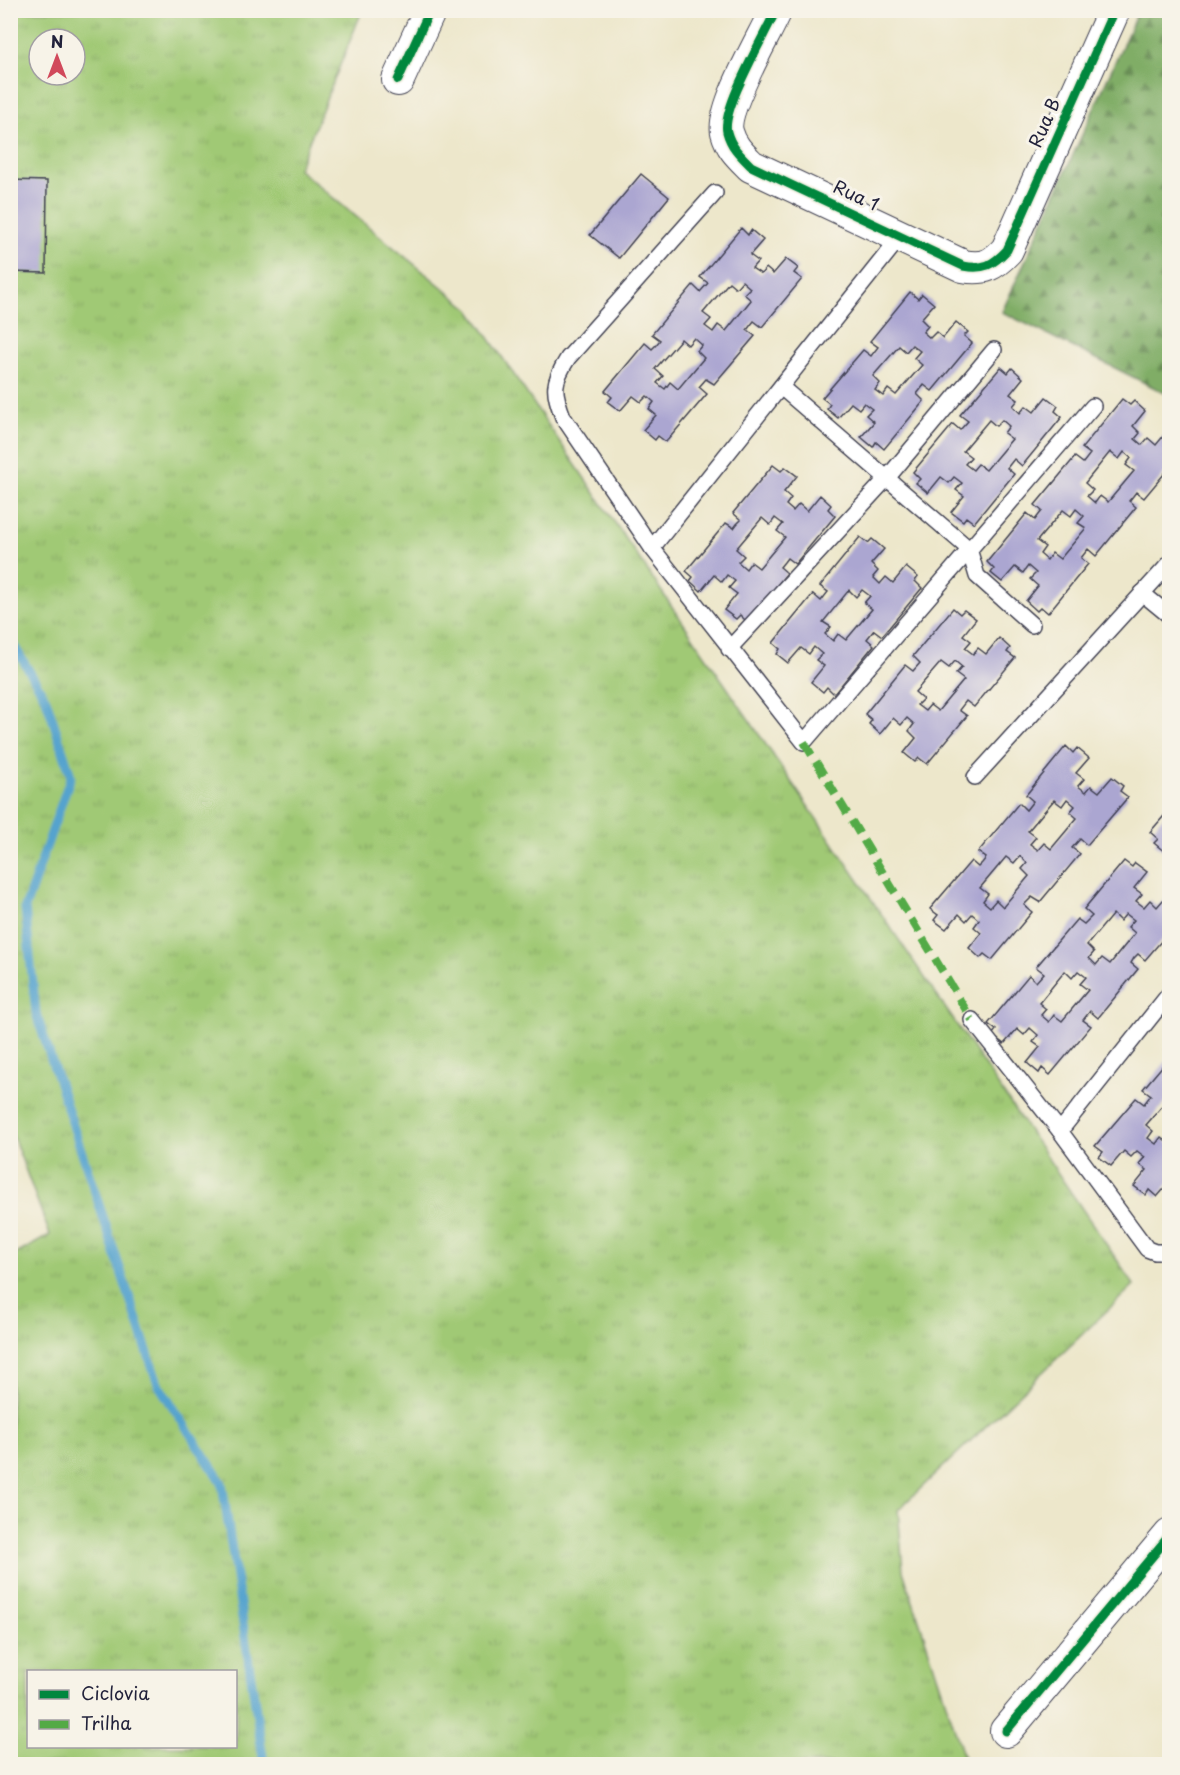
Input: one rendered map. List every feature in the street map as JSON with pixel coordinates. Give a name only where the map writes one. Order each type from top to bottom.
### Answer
[{"type":"street","points":[[398,81],[430,10]]},
{"type":"street","name":"Rua 1","points":[[776,10],[730,105],[726,130],[734,150],[751,166],[963,266],[978,269],[993,264],[1007,250]]},
{"type":"street","name":"Rua B","points":[[1007,250],[1114,10]]},
{"type":"street","points":[[1006,1731],[1170,1535]]},
{"type":"lane","points":[[715,193],[568,358],[556,378],[555,395],[563,417],[652,548],[804,742],[1093,406]]},
{"type":"lane","points":[[652,548],[901,236]]},
{"type":"lane","points":[[729,649],[888,477],[994,350]]},
{"type":"lane","points":[[782,387],[969,549],[977,576],[1032,625]]},
{"type":"lane","points":[[975,777],[1170,563]]},
{"type":"lane","points":[[1142,593],[1170,616]]},
{"type":"lane","points":[[1060,1131],[1170,993]]},
{"type":"lane","points":[[972,1020],[1060,1131],[1147,1249],[1155,1252],[1170,1252]]},
{"type":"green space","points":[[11,11],[362,11],[298,169],[470,310],[1134,1285],[898,1510],[903,1571],[966,1764],[11,1764],[11,1257],[50,1235],[11,1131]]},
{"type":"green space","points":[[1138,11],[1169,11],[1169,395],[1002,312]]},
{"type":"building","points":[[641,174],[669,197],[619,258],[590,235]]},
{"type":"building","points":[[10,180],[47,181],[46,273],[10,272]]},
{"type":"building","points":[[741,228],[748,235],[751,230],[763,240],[750,255],[758,261],[752,268],[761,274],[766,268],[773,274],[786,259],[798,268],[794,273],[802,279],[762,327],[754,321],[747,330],[755,336],[714,384],[706,379],[699,387],[707,394],[666,442],[658,436],[655,440],[643,430],[656,415],[649,409],[654,402],[647,396],[641,402],[633,396],[620,411],[608,402],[612,397],[605,391],[645,343],[652,349],[656,345],[660,340],[652,334],[693,285],[700,292],[708,283],[700,277]],"holes":[[[742,281],[750,288],[744,294],[751,300],[726,331],[718,325],[713,332],[705,326],[711,319],[703,313],[729,282],[736,288]],[[694,338],[702,345],[697,351],[704,358],[678,389],[670,382],[665,389],[657,383],[663,376],[655,369],[681,339],[688,345]]]},
{"type":"building","points":[[910,292],[918,299],[922,294],[934,304],[921,319],[928,326],[923,332],[930,338],[936,332],[943,338],[956,322],[968,332],[964,336],[972,343],[932,391],[924,385],[917,394],[924,401],[884,449],[876,442],[873,447],[861,437],[874,422],[866,415],[872,409],[864,403],[859,409],[851,403],[838,418],[827,409],[830,404],[822,398],[863,350],[871,356],[878,347],[870,341]],"holes":[[[912,345],[920,351],[914,358],[922,365],[896,395],[888,389],[883,396],[875,390],[880,383],[873,376],[899,346],[906,352]]]},
{"type":"building","points":[[1001,367],[1008,373],[1012,368],[1023,378],[1010,394],[1018,400],[1013,406],[1020,413],[1026,406],[1034,412],[1046,397],[1058,406],[1055,411],[1062,417],[1022,466],[1014,459],[1007,468],[1014,474],[974,523],[966,517],[963,521],[951,512],[964,496],[956,490],[962,483],[954,477],[949,483],[941,477],[928,493],[916,483],[920,479],[913,472],[953,424],[960,430],[968,421],[960,415]],"holes":[[[989,420],[996,426],[1002,420],[1009,426],[1004,433],[1012,439],[986,470],[978,464],[973,470],[965,464],[971,457],[963,451]]]},
{"type":"building","points":[[1122,399],[1130,405],[1134,401],[1145,411],[1133,426],[1140,433],[1135,439],[1142,445],[1148,438],[1156,445],[1170,428],[1170,467],[1144,498],[1136,492],[1129,501],[1136,507],[1096,556],[1088,549],[1081,558],[1088,564],[1048,613],[1041,607],[1037,611],[1026,601],[1038,586],[1030,579],[1036,573],[1028,566],[1023,573],[1015,567],[1002,582],[991,573],[994,569],[987,562],[1027,513],[1035,520],[1042,511],[1035,505],[1075,457],[1083,463],[1090,454],[1082,448]],"holes":[[[1110,452],[1119,459],[1124,452],[1131,458],[1126,465],[1134,471],[1108,502],[1100,496],[1095,503],[1087,496],[1093,490],[1085,483]],[[1076,509],[1084,516],[1078,523],[1086,528],[1060,559],[1052,553],[1047,560],[1040,554],[1045,547],[1037,541],[1063,510],[1071,516]]]},
{"type":"building","points":[[773,465],[781,471],[785,467],[797,476],[784,492],[791,498],[786,505],[793,511],[799,504],[807,511],[820,495],[831,505],[828,509],[835,516],[795,564],[787,558],[780,567],[787,573],[747,622],[740,615],[736,619],[724,610],[737,594],[729,588],[735,581],[727,575],[722,582],[714,575],[701,591],[690,581],[693,577],[686,571],[726,523],[734,528],[741,520],[733,513]],"holes":[[[762,518],[770,525],[775,518],[783,524],[777,531],[785,537],[759,568],[751,562],[746,569],[738,562],[744,556],[736,549]]]},
{"type":"building","points":[[860,537],[868,543],[872,539],[884,549],[871,564],[878,571],[873,577],[880,584],[886,577],[893,583],[906,567],[918,577],[915,581],[922,588],[882,636],[874,630],[867,639],[874,645],[834,694],[827,687],[823,692],[811,682],[824,666],[816,660],[822,654],[814,647],[809,654],[801,648],[788,663],[777,654],[780,649],[773,643],[813,594],[821,601],[828,592],[820,586]],"holes":[[[849,590],[856,597],[862,590],[870,596],[864,603],[872,609],[846,640],[838,634],[833,641],[825,634],[831,627],[823,622]]]},
{"type":"building","points":[[953,608],[960,614],[964,610],[976,619],[963,635],[971,641],[965,648],[973,654],[978,648],[986,654],[999,638],[1010,648],[1007,652],[1015,658],[974,707],[966,701],[959,710],[967,716],[927,764],[919,758],[915,762],[904,753],[916,738],[909,731],[914,724],[907,718],[901,725],[893,718],[880,734],[869,724],[872,720],[865,714],[905,665],[913,671],[920,663],[913,656]],"holes":[[[955,661],[962,667],[956,674],[964,680],[938,711],[930,705],[925,711],[917,705],[923,699],[915,692],[941,662],[949,668]]]},
{"type":"building","points":[[1066,746],[1073,753],[1077,748],[1089,758],[1076,773],[1084,779],[1078,786],[1086,792],[1091,786],[1099,792],[1112,777],[1123,786],[1120,791],[1128,797],[1087,845],[1080,839],[1072,848],[1080,854],[1040,902],[1032,897],[1024,905],[1032,912],[992,960],[984,954],[980,958],[969,948],[981,933],[974,927],[979,920],[972,914],[966,921],[959,914],[946,929],[934,920],[938,915],[930,909],[971,861],[978,867],[982,863],[986,858],[978,852],[1019,803],[1026,810],[1033,801],[1026,795]],"holes":[[[1067,799],[1075,806],[1070,812],[1077,818],[1051,849],[1044,843],[1038,850],[1030,844],[1036,837],[1028,831],[1054,800],[1062,806]],[[1020,856],[1027,863],[1022,869],[1029,876],[1003,907],[996,900],[990,907],[983,901],[988,894],[980,888],[1006,857],[1014,863]]]},
{"type":"building","points":[[1170,809],[1170,848],[1166,853],[1154,843],[1158,839],[1150,832]]},
{"type":"building","points":[[1124,861],[1132,867],[1135,863],[1147,872],[1134,888],[1142,894],[1136,901],[1144,907],[1150,900],[1157,907],[1170,892],[1170,931],[1145,960],[1138,954],[1134,958],[1131,963],[1138,969],[1098,1018],[1090,1011],[1083,1020],[1091,1026],[1050,1075],[1042,1068],[1039,1073],[1027,1063],[1040,1047],[1033,1042],[1038,1035],[1030,1028],[1024,1035],[1017,1029],[1004,1044],[992,1035],[996,1030],[988,1024],[1029,975],[1036,982],[1044,973],[1036,967],[1077,919],[1084,924],[1092,916],[1084,909]],"holes":[[[1113,914],[1120,921],[1126,914],[1134,920],[1128,927],[1135,933],[1110,964],[1102,958],[1096,965],[1089,958],[1094,952],[1087,945]],[[1065,971],[1072,978],[1078,971],[1086,977],[1080,984],[1088,990],[1062,1021],[1054,1015],[1049,1022],[1041,1015],[1046,1009],[1039,1003]]]},
{"type":"building","points":[[1170,1057],[1170,1097],[1146,1125],[1153,1131],[1148,1138],[1156,1144],[1161,1137],[1170,1144],[1170,1182],[1157,1197],[1149,1190],[1146,1195],[1134,1186],[1147,1170],[1139,1164],[1145,1157],[1137,1151],[1131,1157],[1124,1151],[1111,1166],[1099,1157],[1103,1152],[1095,1146],[1136,1098],[1144,1104],[1151,1095],[1143,1089]]},
{"type":"waterway","points":[[10,639],[46,699],[71,776],[25,908],[36,1013],[158,1384],[222,1483],[264,1764]]},
{"type":"marked path","points":[[804,742],[972,1020]]},
{"type":"cycle path","points":[[398,80],[430,10]]},
{"type":"cycle path","points":[[776,10],[745,72],[731,107],[727,132],[736,150],[751,166],[963,266],[977,267],[992,263],[1007,250],[1114,10]]},
{"type":"cycle path","points":[[1006,1731],[1170,1535]]}]
